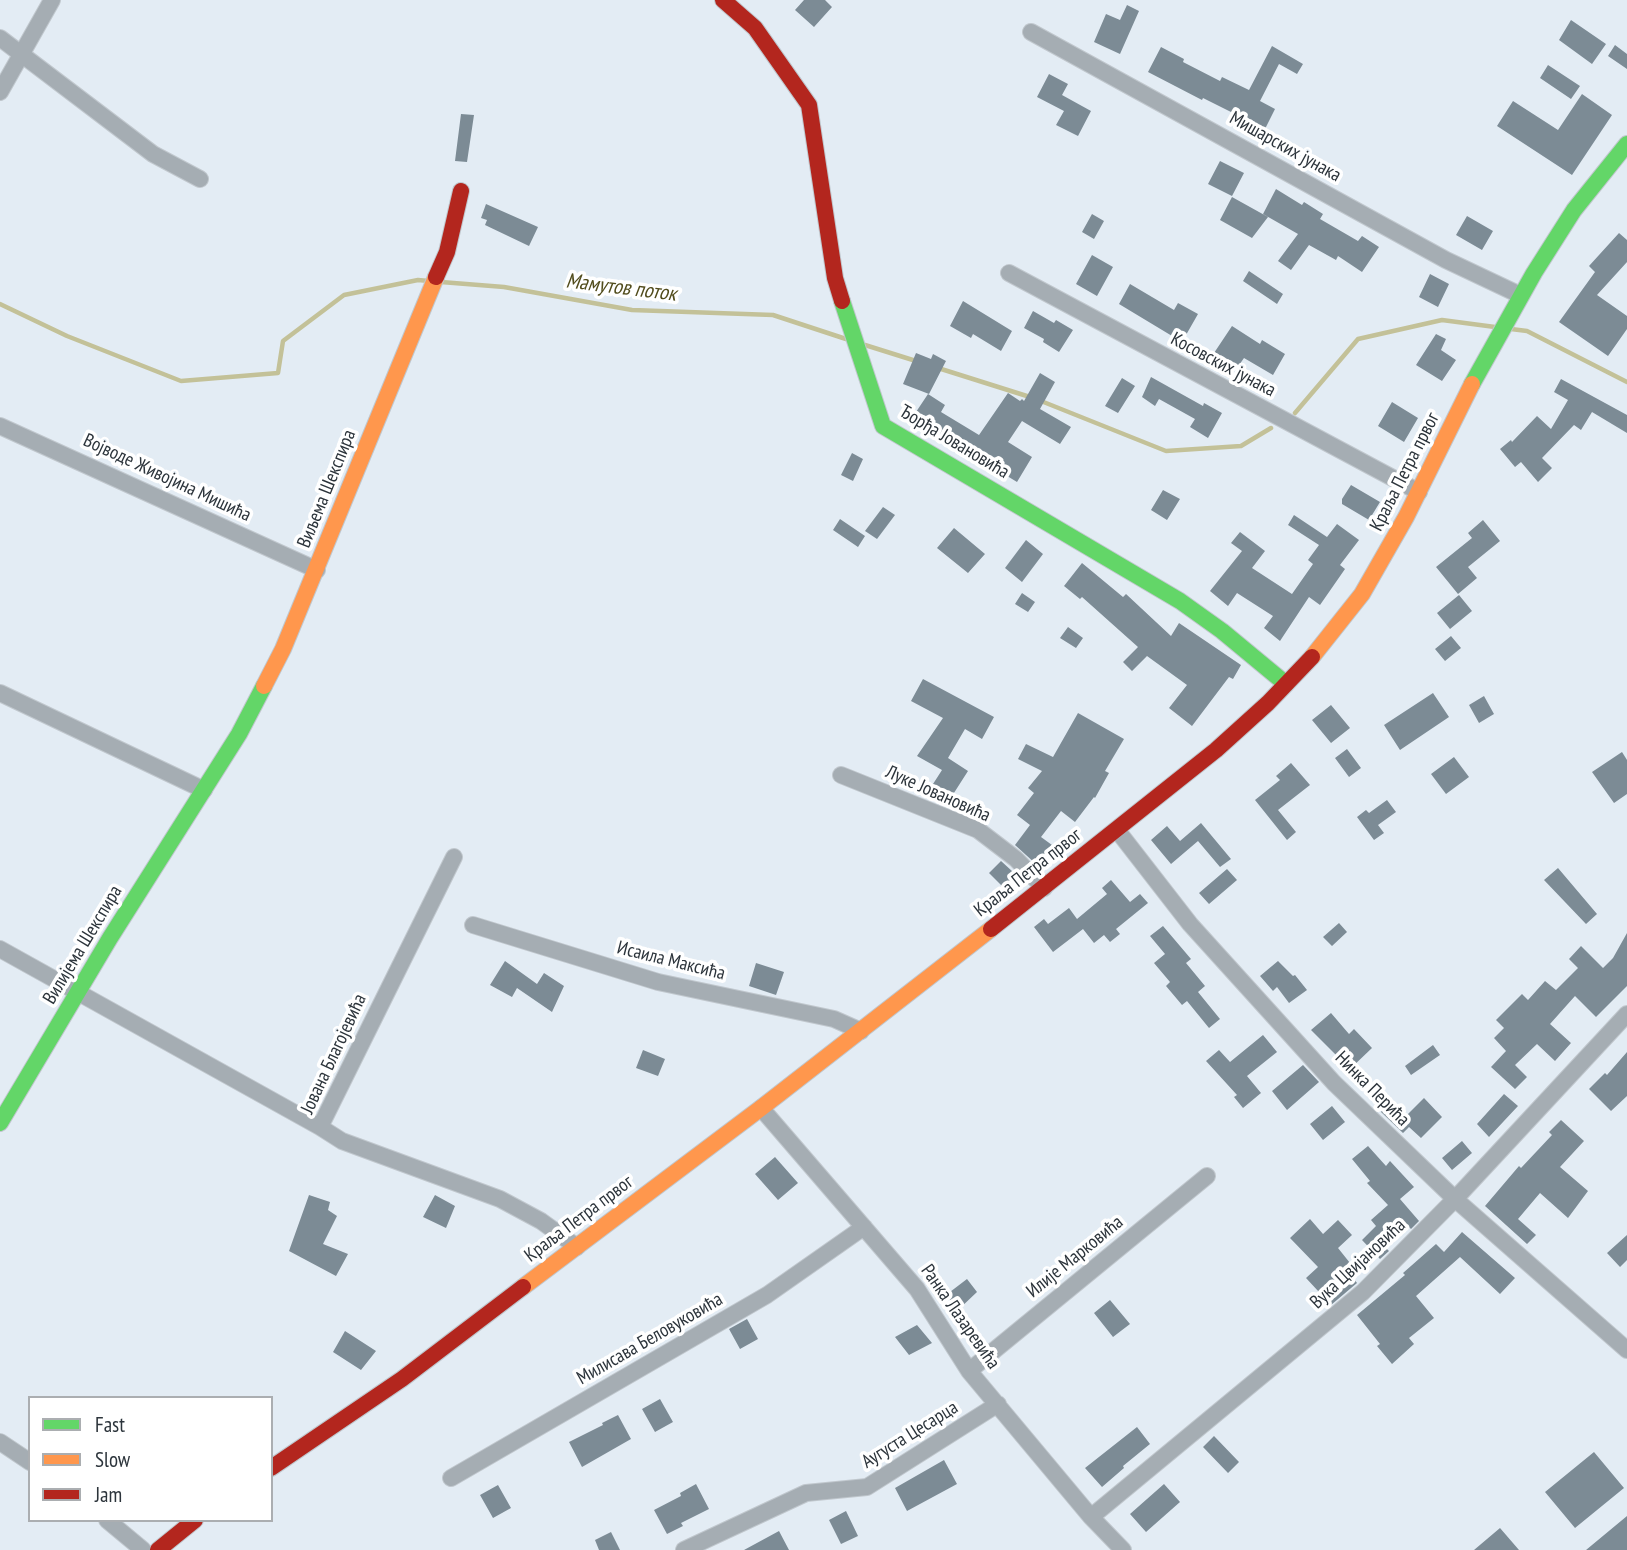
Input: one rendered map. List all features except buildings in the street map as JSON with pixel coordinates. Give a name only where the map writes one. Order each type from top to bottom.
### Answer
[{"type":"street","points":[[0,92],[52,0]]},
{"type":"street","name":"Ђорђа Јовановића","points":[[723,0],[755,29],[809,105],[835,278],[883,426],[1181,601],[1286,684]]},
{"type":"street","name":"Мишарских јунака","points":[[1031,33],[1446,260],[1520,295]]},
{"type":"street","points":[[0,38],[153,154],[200,179]]},
{"type":"street","name":"Краља Петра првог","points":[[273,1467],[391,1386],[861,1031],[1216,750],[1286,684],[1312,657],[1362,594],[1419,492],[1520,295],[1560,230],[1627,144]]},
{"type":"street","name":"Виљема Шекспира","points":[[204,790],[239,734],[283,649],[317,570],[447,252],[461,191]]},
{"type":"street","name":"Косовских јунака","points":[[1009,273],[1419,492]]},
{"type":"street","name":"Војводе Живојина Мишића","points":[[0,426],[317,570]]},
{"type":"street","points":[[0,693],[204,790]]},
{"type":"street","name":"Луке Јовановића","points":[[841,775],[978,830],[1016,859],[1044,888]]},
{"type":"street","name":"Вилијема Шекспира","points":[[0,1123],[204,790]]},
{"type":"street","name":"Нинка Перића","points":[[1117,830],[1190,924],[1334,1083],[1455,1199],[1627,1350]]},
{"type":"street","name":"Јована Благојевића","points":[[454,857],[320,1126],[342,1141],[500,1199],[541,1221],[577,1247]]},
{"type":"street","name":"Исаила Максића","points":[[473,925],[658,982],[834,1018],[861,1031]]},
{"type":"street","points":[[0,949],[320,1126]]},
{"type":"street","name":"Вука Цвијановића","points":[[1091,1517],[1363,1292],[1455,1199],[1627,1014]]},
{"type":"street","name":"Ранка Лазаревића","points":[[761,1108],[917,1289],[970,1371],[1091,1517],[1123,1550]]},
{"type":"street","name":"Илије Марковића","points":[[970,1371],[1207,1176]]},
{"type":"street","name":"Милисава Беловуковића","points":[[451,1478],[767,1295],[864,1227]]},
{"type":"street","name":"Аугуста Цесарца","points":[[684,1550],[806,1493],[867,1486],[998,1404]]},
{"type":"street","points":[[0,1442],[28,1461]]},
{"type":"street","points":[[109,1522],[143,1550]]},
{"type":"street","points":[[158,1550],[193,1522]]},
{"type":"waterway","name":"Мамутов поток","points":[[0,304],[67,336],[181,381],[278,373],[283,341],[344,295],[418,280],[429,281]]},
{"type":"waterway","name":"Мамутов поток","points":[[441,282],[504,287],[632,310],[773,315],[846,339]]},
{"type":"waterway","name":"Мамутов поток","points":[[1295,413],[1358,339],[1442,320],[1495,327]]},
{"type":"waterway","name":"Мамутов поток","points":[[1511,329],[1527,331],[1627,382]]},
{"type":"waterway","name":"Мамутов поток","points":[[865,345],[916,361]]},
{"type":"waterway","name":"Мамутов поток","points":[[938,368],[1030,397]]},
{"type":"waterway","name":"Мамутов поток","points":[[1041,401],[1166,451],[1241,446],[1271,428]]},
{"type":"traffic: fast","points":[[1472,384],[1534,273],[1574,210],[1627,144]]},
{"type":"traffic: fast","points":[[842,301],[883,426],[1180,601],[1222,631],[1286,684]]},
{"type":"traffic: fast","points":[[0,1123],[110,938],[239,734],[264,686]]},
{"type":"traffic: slow","points":[[264,686],[283,649],[436,277]]},
{"type":"traffic: slow","points":[[1312,657],[1362,594],[1406,517],[1472,384]]},
{"type":"traffic: slow","points":[[523,1287],[761,1108],[991,929]]},
{"type":"traffic: jam","points":[[723,0],[755,28],[809,105],[835,278],[842,301]]},
{"type":"traffic: jam","points":[[436,277],[447,252],[461,191]]},
{"type":"traffic: jam","points":[[991,929],[1216,750],[1268,703],[1312,657]]},
{"type":"traffic: jam","points":[[273,1467],[402,1379],[523,1287]]},
{"type":"traffic: jam","points":[[158,1550],[193,1522]]}]
